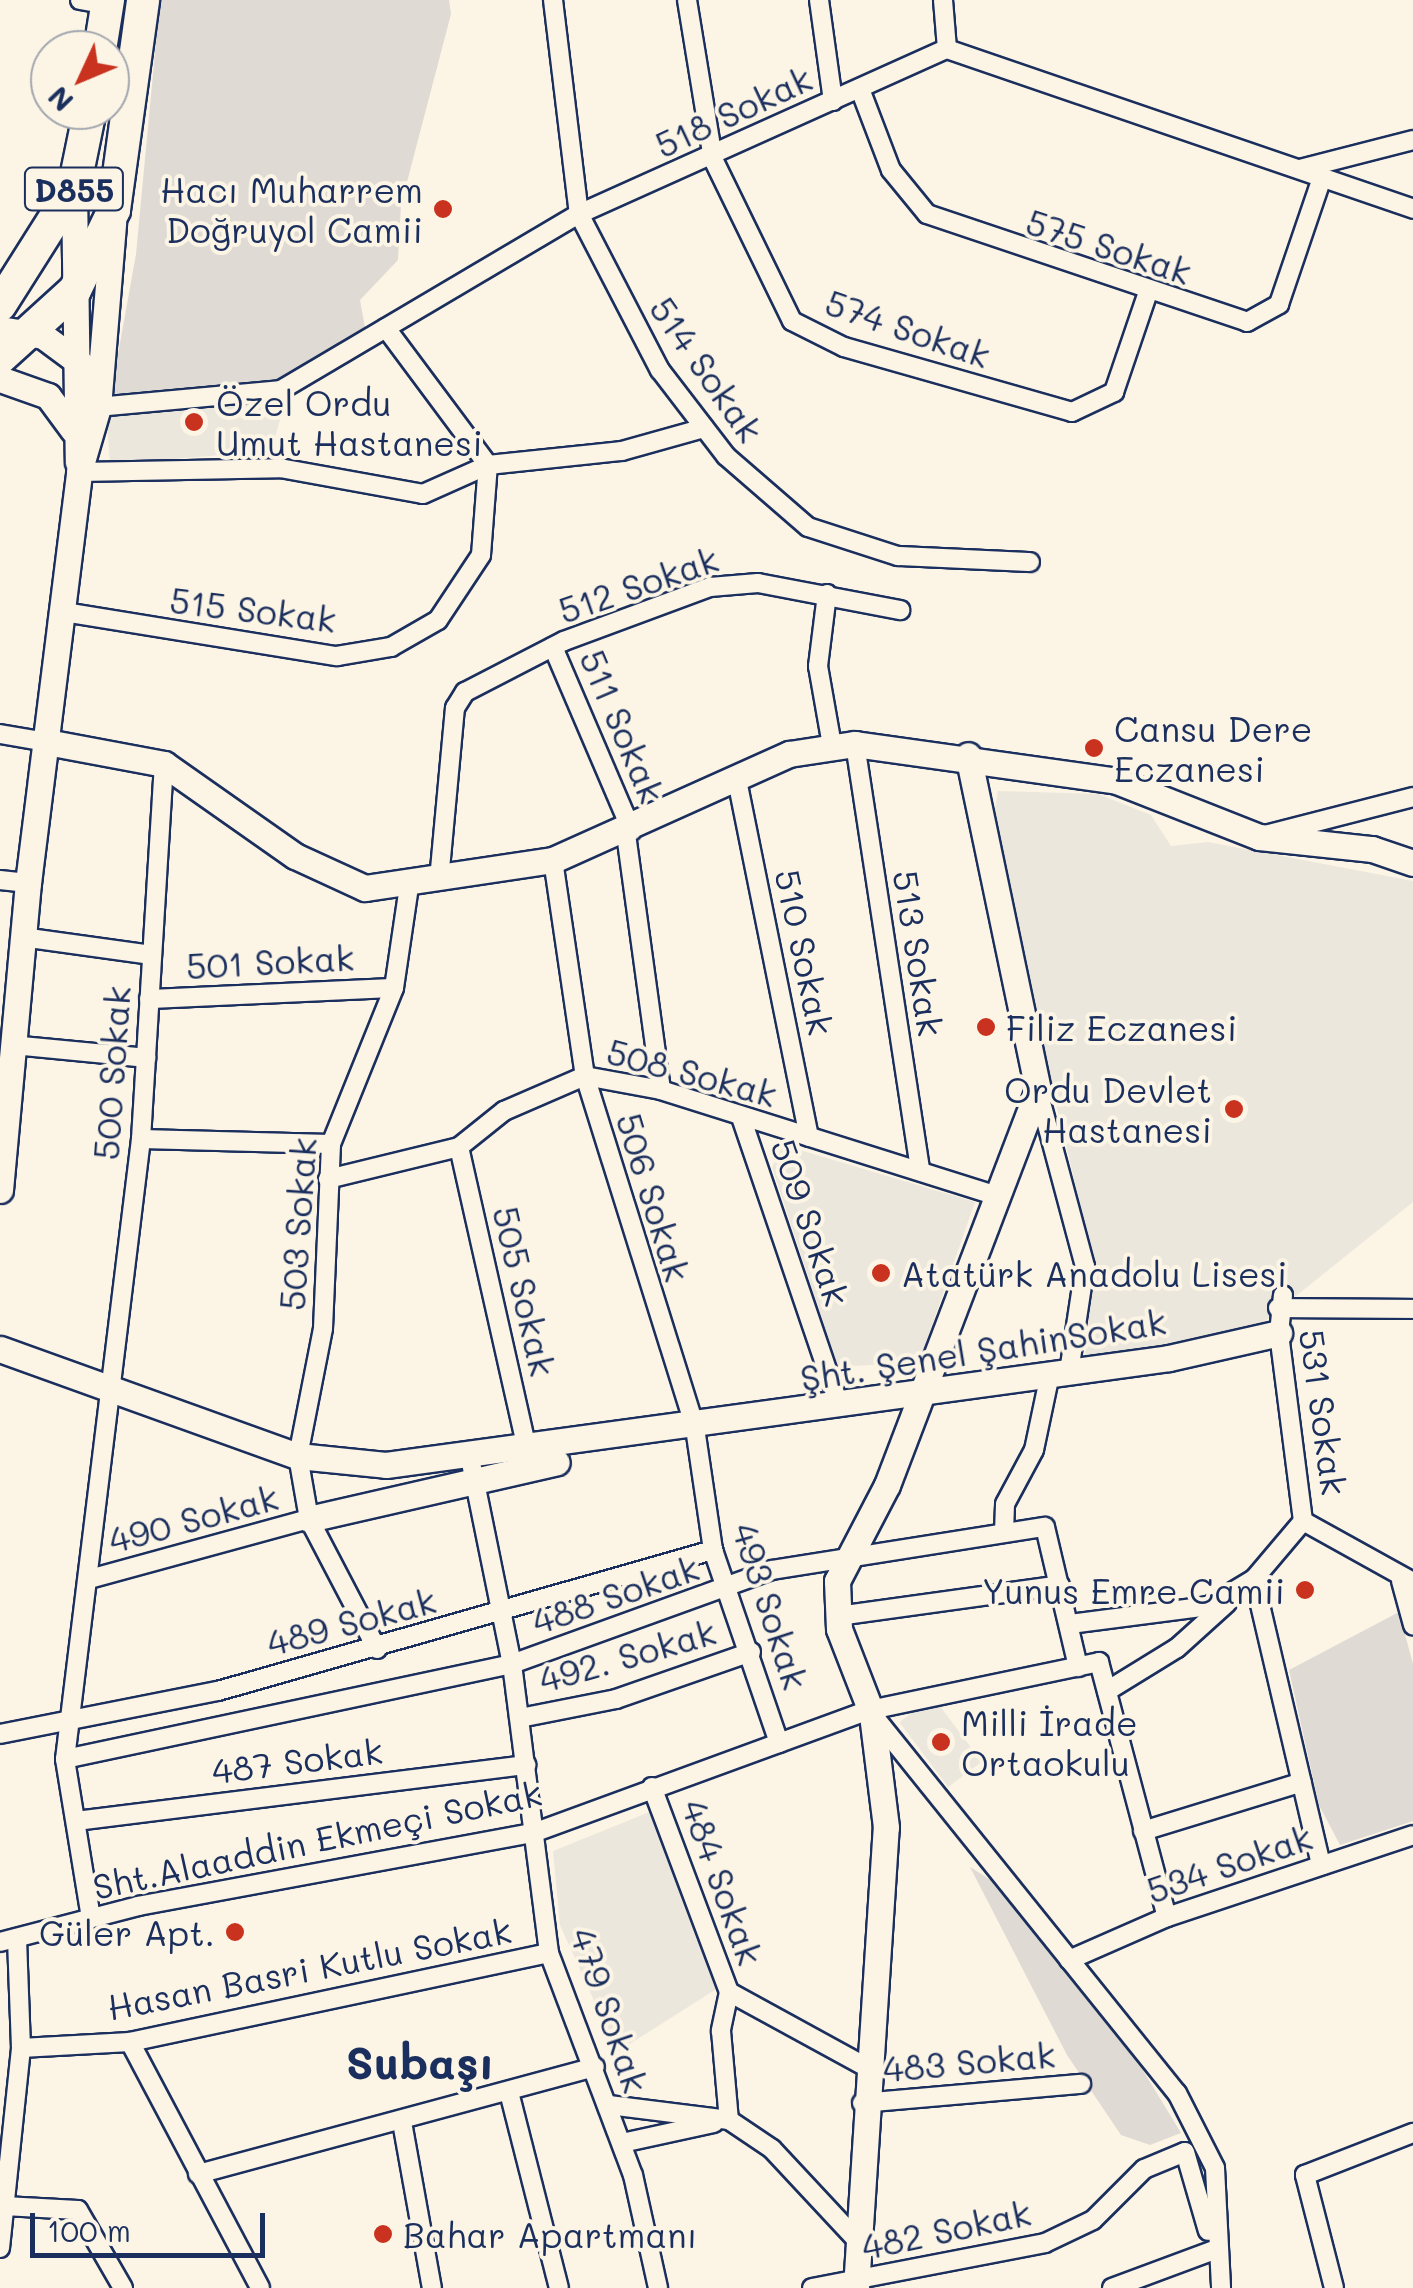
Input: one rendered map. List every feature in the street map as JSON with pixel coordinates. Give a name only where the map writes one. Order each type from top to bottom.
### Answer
[{"type":"highway","name":"D855","points":[[0,358],[16,331],[68,297],[114,210],[143,0]]},
{"type":"highway","points":[[99,2],[100,30]]},
{"type":"highway","name":"D855","points":[[0,306],[34,260],[74,188],[86,130]]},
{"type":"street","name":"514 Sokak","points":[[553,0],[579,214],[652,357],[752,485],[808,527],[898,556],[1030,562]]},
{"type":"street","name":"574 Sokak","points":[[687,0],[713,159],[792,321],[844,347],[1088,410],[1124,374],[1148,295]]},
{"type":"street","points":[[818,0],[834,101]]},
{"type":"street","points":[[943,0],[947,48],[1413,209]]},
{"type":"street","name":"518 Sokak","points":[[99,397],[273,392],[579,214],[713,159],[947,48]]},
{"type":"street","name":"575 Sokak","points":[[860,89],[892,170],[928,214],[1148,295],[1247,322],[1272,314],[1322,178]]},
{"type":"street","points":[[1300,169],[1413,140]]},
{"type":"street","points":[[74,188],[68,297],[79,472]]},
{"type":"street","points":[[0,1190],[12,1045],[9,977],[22,937],[79,472],[99,397],[114,210]]},
{"type":"street","points":[[386,328],[488,465]]},
{"type":"street","points":[[16,331],[74,358],[99,397]]},
{"type":"street","points":[[0,379],[48,396],[74,432]]},
{"type":"street","points":[[79,472],[280,468],[423,494],[488,465],[622,451],[704,428]]},
{"type":"street","name":"515 Sokak","points":[[64,612],[245,646],[336,656],[391,646],[438,620],[472,576],[488,465]]},
{"type":"street","name":"512 Sokak","points":[[439,880],[454,708],[465,692],[554,646],[710,587],[827,594],[900,610]]},
{"type":"street","name":"513 Sokak","points":[[827,594],[818,666],[843,744],[920,1172]]},
{"type":"street","name":"511 Sokak","points":[[554,646],[629,833],[661,1090]]},
{"type":"street","points":[[0,734],[164,764],[326,873],[365,888],[408,886],[554,860],[629,833],[737,780],[843,744],[968,755],[1117,781],[1259,837],[1372,848],[1413,863]]},
{"type":"street","points":[[968,755],[1038,1090],[1087,1279],[1034,1450],[1005,1504],[1004,1533]]},
{"type":"street","name":"500 Sokak","points":[[91,1918],[65,1759],[94,1578],[110,1385],[141,1139],[164,764]]},
{"type":"street","name":"510 Sokak","points":[[737,780],[810,1138]]},
{"type":"street","points":[[1259,837],[1413,797]]},
{"type":"street","name":"506 Sokak","points":[[554,860],[585,1076],[696,1428]]},
{"type":"street","points":[[0,880],[28,883]]},
{"type":"street","name":"503 Sokak","points":[[298,1456],[323,1328],[331,1144],[394,988],[408,886]]},
{"type":"street","points":[[22,937],[152,955]]},
{"type":"street","name":"501 Sokak","points":[[149,999],[394,988]]},
{"type":"street","points":[[12,1045],[146,1058]]},
{"type":"street","name":"508 Sokak","points":[[328,1179],[459,1147],[504,1111],[585,1076],[661,1090],[994,1195]]},
{"type":"street","points":[[855,2285],[854,2236],[864,2066],[886,1827],[871,1712],[838,1616],[837,1581],[919,1392],[1038,1090]]},
{"type":"street","name":"509 Sokak","points":[[741,1116],[839,1405]]},
{"type":"street","points":[[141,1139],[331,1144]]},
{"type":"street","name":"505 Sokak","points":[[459,1147],[526,1449]]},
{"type":"street","points":[[1278,1306],[1413,1309]]},
{"type":"street","name":"Şht. Şenel ŞahinSokak","points":[[309,1519],[526,1449],[696,1428],[1060,1373],[1278,1306]]},
{"type":"street","name":"531 Sokak","points":[[1278,1306],[1304,1521],[1407,1582]]},
{"type":"street","name":"Şht. Şenel ŞahinSokak","points":[[0,1350],[110,1385],[298,1456],[386,1465],[472,1464],[660,1447],[696,1428]]},
{"type":"street","name":"493 Sokak","points":[[696,1428],[714,1550],[779,1743]]},
{"type":"street","points":[[298,1456],[309,1519],[377,1649]]},
{"type":"street","name":"479 Sokak","points":[[472,1464],[512,1664],[550,1953],[622,2143],[658,2288]]},
{"type":"street","name":"490 Sokak","points":[[94,1578],[309,1519]]},
{"type":"street","points":[[1167,1916],[1107,1691],[1177,1648],[1254,1579],[1304,1521]]},
{"type":"street","name":"488 Sokak","points":[[65,1759],[512,1664],[729,1589],[851,1554],[1045,1527],[1078,1667]]},
{"type":"street","name":"489 Sokak","points":[[0,1734],[377,1649],[714,1550]]},
{"type":"street","points":[[1070,1624],[1209,1606],[1254,1579]]},
{"type":"street","points":[[1254,1579],[1321,1865]]},
{"type":"street","points":[[1407,1582],[1413,1624]]},
{"type":"street","points":[[838,1616],[1060,1585]]},
{"type":"street","name":"492. Sokak","points":[[520,1718],[616,1699],[751,1652]]},
{"type":"street","name":"Sht.Alaaddin Ekmeçi Sokak","points":[[8,1940],[91,1918],[533,1833],[652,1787],[871,1712],[1098,1662],[1107,1691]]},
{"type":"street","points":[[871,1712],[1069,1960],[1199,2132],[1217,2185],[1221,2288]]},
{"type":"street","name":"487 Sokak","points":[[76,1822],[526,1765]]},
{"type":"street","points":[[1143,1831],[1302,1782]]},
{"type":"street","name":"484 Sokak","points":[[652,1787],[729,1992],[721,2031],[729,2120]]},
{"type":"street","name":"534 Sokak","points":[[1069,1960],[1167,1916],[1413,1835]]},
{"type":"street","points":[[0,2248],[5,2149],[20,2048],[8,1940]]},
{"type":"street","name":"Hasan Basri Kutlu Sokak","points":[[20,2048],[130,2042],[550,1953]]},
{"type":"street","name":"483 Sokak","points":[[729,1992],[864,2066]]},
{"type":"street","points":[[130,2042],[260,2288]]},
{"type":"street","points":[[198,2174],[594,2068]]},
{"type":"street","name":"483 Sokak","points":[[862,2102],[1081,2084]]},
{"type":"street","points":[[509,2092],[559,2288]]},
{"type":"street","points":[[608,2104],[729,2120],[772,2149],[854,2236]]},
{"type":"street","points":[[622,2143],[729,2120]]},
{"type":"street","points":[[402,2122],[432,2288]]},
{"type":"street","points":[[1334,2288],[1306,2175],[1413,2133]]},
{"type":"street","name":"482 Sokak","points":[[812,2288],[855,2285],[1045,2243],[1092,2220],[1144,2169],[1184,2152],[1217,2249]]},
{"type":"street","points":[[4,2206],[78,2210],[123,2288]]},
{"type":"street","points":[[1112,2288],[1217,2249]]},
{"type":"street","points":[[108,2288],[110,2266]]},
{"type":"shaded area","points":[[160,0],[449,0],[451,14],[401,205],[398,260],[360,300],[365,328],[271,386],[110,399],[136,254]]},
{"type":"shaded area","name":"Özel Ordu Umut Hastanesi","points":[[270,397],[282,413],[271,451],[110,464],[106,410]]},
{"type":"shaded area","name":"Ordu Devlet Hastanesi","points":[[998,791],[1098,794],[1151,815],[1171,846],[1208,842],[1413,881],[1413,1202],[1255,1329],[1085,1361],[1092,1254],[991,831]]},
{"type":"shaded area","name":"Atatürk Anadolu Lisesi","points":[[783,1145],[975,1202],[919,1362],[838,1367],[772,1167]]},
{"type":"shaded area","points":[[1399,1612],[1413,1664],[1413,1821],[1340,1845],[1319,1805],[1289,1670]]},
{"type":"shaded area","name":"Milli İrade Ortaokulu","points":[[933,1697],[982,1762],[948,1787],[899,1722]]},
{"type":"shaded area","points":[[652,1811],[718,1988],[617,2052],[560,1925],[553,1851]]},
{"type":"shaded area","points":[[970,1867],[994,1882],[1133,2054],[1181,2133],[1150,2145],[1121,2135],[1067,2055]]},
{"type":"place","name":"Hacı Muharrem Doğruyol Camii","points":[[443,209]]},
{"type":"place","name":"Özel Ordu Umut Hastanesi","points":[[194,422]]},
{"type":"place","name":"Cansu Dere Eczanesi","points":[[1094,748]]},
{"type":"place","name":"Filiz Eczanesi","points":[[986,1027]]},
{"type":"place","name":"Ordu Devlet Hastanesi","points":[[1234,1109]]},
{"type":"place","name":"Atatürk Anadolu Lisesi","points":[[881,1273]]},
{"type":"place","name":"Yunus Emre Camii","points":[[1305,1590]]},
{"type":"place","name":"Milli İrade Ortaokulu","points":[[941,1742]]},
{"type":"place","name":"Güler Apt.","points":[[235,1932]]},
{"type":"place","name":"Bahar Apartmanı","points":[[383,2234]]},
{"type":"district","name":"Subaşı","points":[[420,2062]]}]
